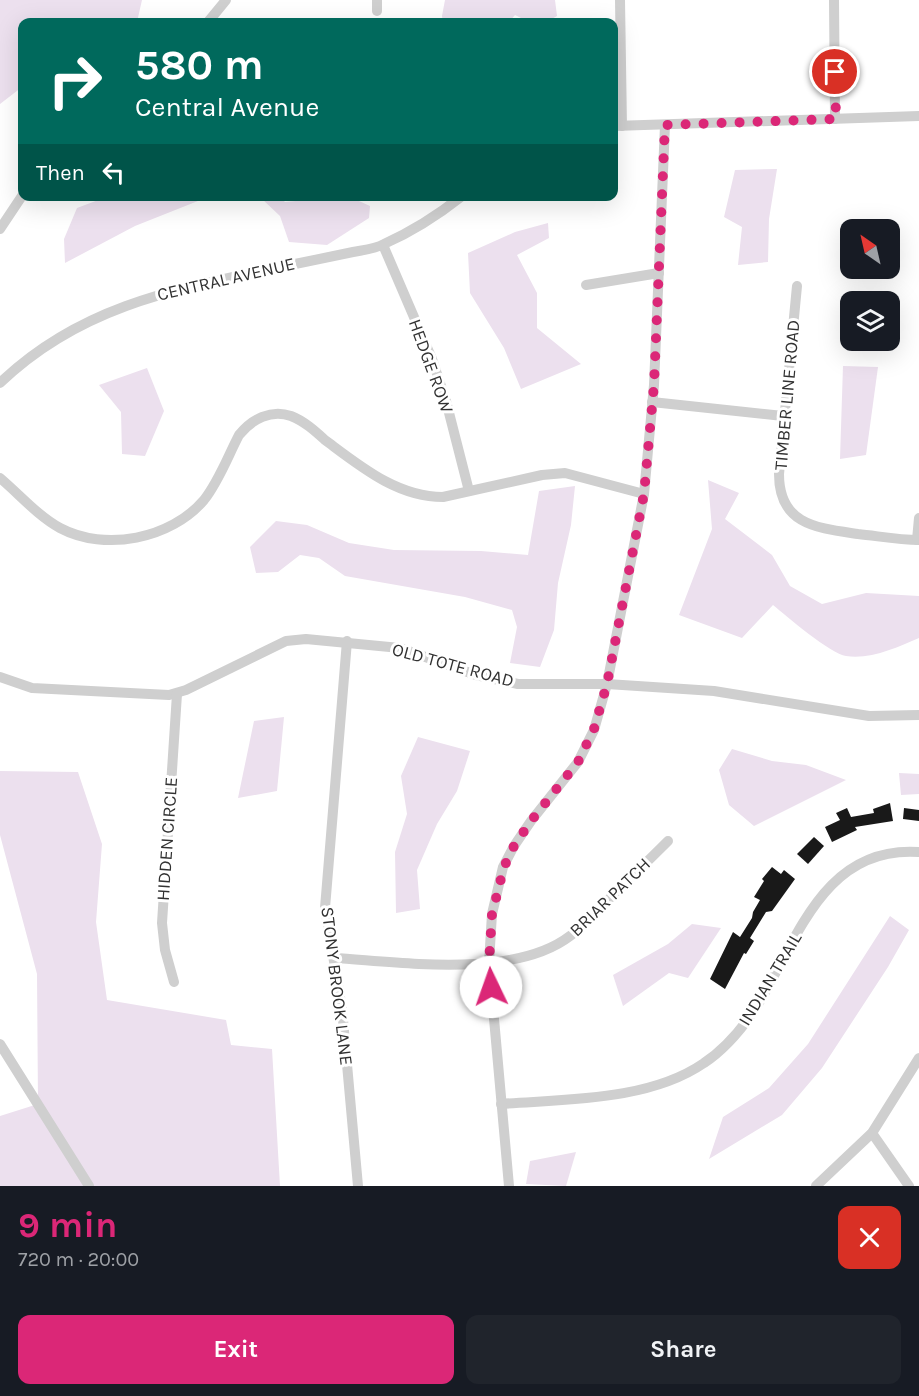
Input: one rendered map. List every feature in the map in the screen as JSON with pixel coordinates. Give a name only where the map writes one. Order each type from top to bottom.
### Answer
[{"type":"street","points":[[211,18],[226,0]]},
{"type":"street","points":[[620,0],[618,126],[919,116]]},
{"type":"street","points":[[834,0],[836,119]]},
{"type":"street","points":[[509,1186],[489,963],[492,914],[504,867],[514,846],[578,762],[594,729],[607,684],[644,494],[652,402],[665,125]]},
{"type":"street","points":[[0,229],[19,201]]},
{"type":"street","name":"CENTRAL AVENUE","points":[[1,380],[42,349],[78,327],[136,301],[190,286],[383,245],[421,225],[455,201]]},
{"type":"street","name":"HEDGE ROW","points":[[383,245],[432,359],[446,401],[469,491]]},
{"type":"street","points":[[586,285],[659,273]]},
{"type":"street","name":"TIMBER LINE ROAD","points":[[797,286],[783,416],[779,484],[785,504],[791,512],[808,525],[822,529],[918,540]]},
{"type":"street","points":[[652,402],[783,416]]},
{"type":"street","points":[[0,477],[50,522],[70,533],[91,539],[113,540],[152,534],[181,521],[204,499],[245,427],[261,417],[280,414],[298,419],[350,459],[394,486],[426,497],[443,497],[542,475],[565,473],[644,494]]},
{"type":"street","points":[[918,540],[919,518]]},
{"type":"street","name":"OLD TOTE ROAD","points":[[0,677],[32,688],[177,694],[286,641],[306,639],[347,641],[400,648],[477,675],[518,684],[607,684],[714,692],[869,716],[919,715]]},
{"type":"street","name":"STONY BROOK LANE","points":[[347,641],[325,908],[342,1009],[358,1186]]},
{"type":"street","name":"HIDDEN CIRCLE","points":[[174,982],[165,950],[162,923],[177,694]]},
{"type":"street","name":"BRIAR PATCH","points":[[334,958],[420,964],[489,963],[526,958],[571,936],[668,841]]},
{"type":"street","name":"INDIAN TRAIL","points":[[501,1104],[637,1091],[663,1084],[689,1073],[719,1052],[744,1025],[828,887],[846,872],[866,860],[889,854],[919,852]]},
{"type":"street","points":[[0,1044],[89,1186]]},
{"type":"street","points":[[816,1186],[872,1133],[919,1058]]},
{"type":"street","points":[[872,1133],[909,1186]]},
{"type":"shaded area","points":[[0,0],[142,0],[138,18],[18,18],[18,90],[0,104]]},
{"type":"shaded area","points":[[445,0],[555,0],[557,16],[553,18],[522,18],[515,15],[512,18],[442,18]]},
{"type":"shaded area","points":[[777,169],[769,219],[768,262],[738,265],[742,227],[724,217],[735,170]]},
{"type":"shaded area","points":[[96,201],[198,201],[135,226],[65,263],[64,239],[77,208]]},
{"type":"shaded area","points":[[264,201],[359,201],[370,206],[369,218],[327,245],[289,242],[280,216]]},
{"type":"shaded area","points":[[548,223],[549,238],[517,255],[537,293],[537,328],[581,364],[521,389],[504,348],[470,293],[468,253],[515,232]]},
{"type":"shaded area","points":[[843,366],[878,367],[866,455],[840,459]]},
{"type":"shaded area","points":[[147,368],[164,411],[145,456],[122,454],[121,412],[99,385]]},
{"type":"shaded area","points":[[708,480],[739,493],[725,519],[772,555],[790,586],[822,604],[866,593],[919,596],[919,638],[893,649],[855,657],[839,654],[830,649],[773,605],[742,638],[679,615],[712,529]]},
{"type":"shaded area","points":[[575,486],[571,525],[558,583],[554,630],[540,667],[510,663],[517,627],[512,610],[465,597],[345,576],[319,558],[300,555],[278,572],[256,573],[250,547],[276,521],[307,525],[349,543],[394,550],[481,551],[528,555],[539,491]]},
{"type":"shaded area","points":[[284,717],[277,791],[238,798],[254,721]]},
{"type":"shaded area","points":[[418,737],[470,751],[457,791],[437,824],[417,870],[420,909],[396,913],[395,852],[407,814],[401,776]]},
{"type":"shaded area","points":[[732,749],[772,761],[806,765],[846,780],[754,826],[729,805],[719,770]]},
{"type":"shaded area","points":[[0,771],[78,772],[102,844],[96,922],[107,1000],[226,1020],[231,1045],[272,1049],[280,1186],[0,1186],[0,1116],[38,1104],[37,974],[0,835]]},
{"type":"shaded area","points":[[899,773],[919,774],[919,794],[901,795]]},
{"type":"shaded area","points":[[890,916],[909,930],[888,967],[822,1068],[782,1115],[709,1159],[723,1117],[769,1088],[808,1044]]},
{"type":"shaded area","points":[[692,924],[721,928],[688,978],[669,973],[623,1006],[613,975],[668,944]]},
{"type":"shaded area","points":[[576,1152],[566,1186],[526,1184],[530,1161]]},
{"type":"building","points":[[890,803],[893,821],[855,827],[857,830],[832,842],[825,827],[840,820],[836,813],[847,808],[851,817],[874,813],[873,809]]},
{"type":"building","points":[[904,808],[919,810],[919,821],[903,819]]},
{"type":"building","points":[[814,837],[824,846],[808,864],[797,854]]},
{"type":"building","points":[[772,867],[781,874],[784,870],[795,879],[772,911],[766,912],[750,938],[754,941],[746,954],[744,953],[725,989],[710,979],[733,932],[740,937],[752,918],[760,900],[754,897],[764,881],[762,879]]},
{"type":"route","points":[[491,987],[489,963],[492,914],[504,867],[514,846],[531,821],[578,762],[594,729],[607,684],[644,494],[654,385],[665,125],[836,119],[835,72]]}]
